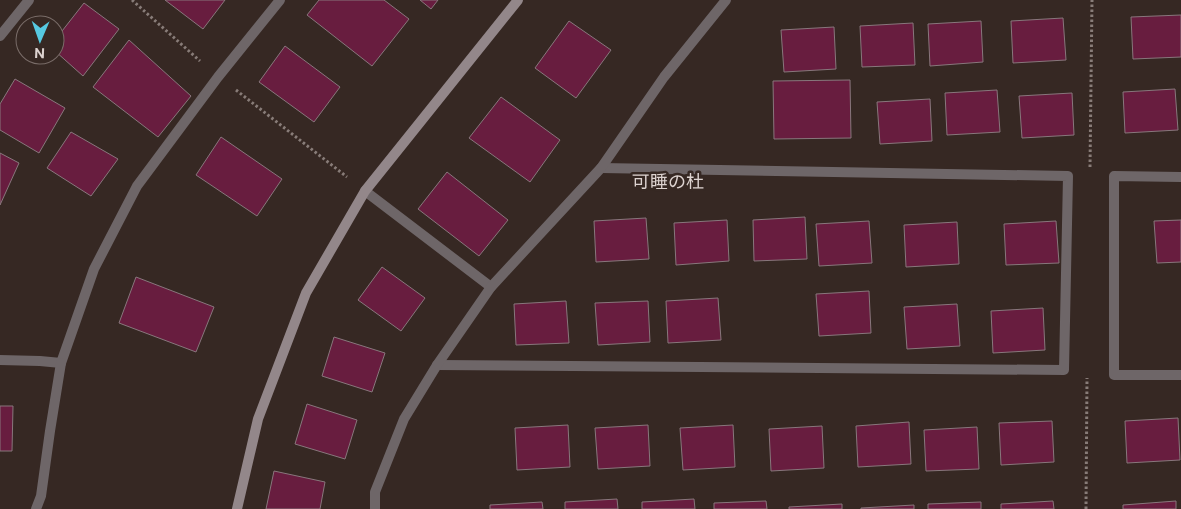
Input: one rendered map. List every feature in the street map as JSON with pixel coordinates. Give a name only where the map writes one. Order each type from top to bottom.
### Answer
[{"type":"street","points":[[0,36],[29,0]]},
{"type":"street","points":[[36,509],[41,496],[61,363],[94,269],[137,186],[218,77],[280,0]]},
{"type":"street","points":[[237,509],[258,419],[306,293],[365,191],[518,0]]},
{"type":"street","points":[[375,509],[375,492],[404,419],[437,365],[491,287],[601,168],[664,77],[726,0]]},
{"type":"street","points":[[437,365],[1064,370],[1068,176],[601,168]]},
{"type":"street","points":[[1181,177],[1114,176],[1114,375],[1181,375]]},
{"type":"street","points":[[365,191],[491,287]]},
{"type":"street","points":[[0,360],[61,363]]},
{"type":"path","points":[[132,0],[218,77],[365,191]]},
{"type":"building","points":[[165,0],[225,0],[203,29]]},
{"type":"building","points":[[319,0],[384,0],[409,19],[372,66],[307,15]]},
{"type":"building","points":[[420,0],[438,0],[431,9]]},
{"type":"building","points":[[84,3],[119,29],[83,76],[65,60],[65,27]]},
{"type":"building","points":[[1181,15],[1181,57],[1133,59],[1131,17]]},
{"type":"building","points":[[1063,18],[1066,60],[1013,63],[1011,21]]},
{"type":"building","points":[[569,21],[611,50],[576,98],[535,68]]},
{"type":"building","points":[[981,21],[983,62],[930,66],[928,24]]},
{"type":"building","points":[[913,23],[915,65],[862,67],[860,26]]},
{"type":"building","points":[[834,27],[836,69],[784,72],[781,30]]},
{"type":"building","points":[[129,40],[191,96],[158,137],[93,87]]},
{"type":"building","points":[[285,46],[340,87],[314,122],[259,82]]},
{"type":"building","points":[[15,79],[65,108],[39,153],[0,130],[0,104]]},
{"type":"building","points":[[850,80],[851,138],[774,139],[773,81]]},
{"type":"building","points":[[1175,89],[1178,130],[1125,133],[1123,92]]},
{"type":"building","points":[[997,90],[1000,132],[947,135],[945,93]]},
{"type":"building","points":[[1072,93],[1074,135],[1022,138],[1019,96]]},
{"type":"building","points":[[501,97],[560,140],[530,182],[469,138]]},
{"type":"building","points":[[930,99],[932,141],[880,144],[877,102]]},
{"type":"building","points":[[71,132],[118,159],[91,196],[47,168]]},
{"type":"building","points":[[221,137],[282,179],[257,216],[196,175]]},
{"type":"building","points":[[0,153],[19,163],[0,205]]},
{"type":"building","points":[[447,172],[508,220],[479,256],[418,209]]},
{"type":"building","points":[[805,217],[807,259],[754,261],[753,220]]},
{"type":"building","points":[[646,218],[649,259],[596,262],[594,221]]},
{"type":"building","points":[[727,220],[729,261],[676,265],[674,223]]},
{"type":"building","points":[[1181,220],[1181,262],[1157,263],[1154,221]]},
{"type":"building","points":[[869,221],[872,263],[819,266],[816,224]]},
{"type":"building","points":[[1056,221],[1059,263],[1006,265],[1004,224]]},
{"type":"building","points":[[957,222],[959,264],[906,267],[904,225]]},
{"type":"building","points":[[382,267],[425,298],[401,331],[358,300]]},
{"type":"building","points":[[136,277],[214,307],[196,352],[119,323]]},
{"type":"building","points":[[869,291],[871,333],[819,336],[816,294]]},
{"type":"building","points":[[718,298],[721,340],[668,343],[666,301]]},
{"type":"building","points":[[566,301],[569,343],[516,345],[514,304]]},
{"type":"building","points":[[648,301],[650,342],[598,345],[595,303]]},
{"type":"building","points":[[957,304],[960,346],[907,349],[904,307]]},
{"type":"building","points":[[1043,308],[1045,350],[993,353],[991,311]]},
{"type":"building","points":[[334,337],[385,353],[372,392],[322,376]]},
{"type":"building","points":[[307,404],[357,420],[345,459],[295,444]]},
{"type":"building","points":[[0,406],[13,406],[12,451],[0,451]]},
{"type":"building","points":[[1178,418],[1180,460],[1127,463],[1125,421]]},
{"type":"building","points":[[1052,421],[1054,462],[1001,465],[999,423]]},
{"type":"building","points":[[909,422],[911,464],[858,467],[856,426]]},
{"type":"building","points":[[568,425],[570,467],[517,470],[515,428]]},
{"type":"building","points":[[648,425],[650,466],[598,469],[595,428]]},
{"type":"building","points":[[733,425],[735,467],[683,470],[680,428]]},
{"type":"building","points":[[822,426],[824,468],[771,471],[769,429]]},
{"type":"building","points":[[977,427],[979,469],[926,471],[924,430]]},
{"type":"building","points":[[274,471],[325,482],[320,509],[266,509]]},
{"type":"building","points":[[617,499],[618,509],[565,509],[565,502]]},
{"type":"building","points":[[694,499],[695,509],[642,509],[642,502]]},
{"type":"building","points":[[766,501],[767,509],[714,509],[714,503]]},
{"type":"building","points":[[1053,501],[1054,509],[1001,509],[1001,504]]},
{"type":"building","points":[[1176,501],[1176,509],[1123,509],[1123,505]]},
{"type":"building","points":[[542,502],[543,509],[490,509],[490,505]]},
{"type":"building","points":[[981,502],[981,509],[928,509],[928,504]]},
{"type":"building","points":[[842,504],[842,509],[789,509],[789,507]]},
{"type":"building","points":[[914,505],[914,509],[861,509],[861,508]]},
{"type":"district","name":"可睡の杜","points":[[668,181]]}]
